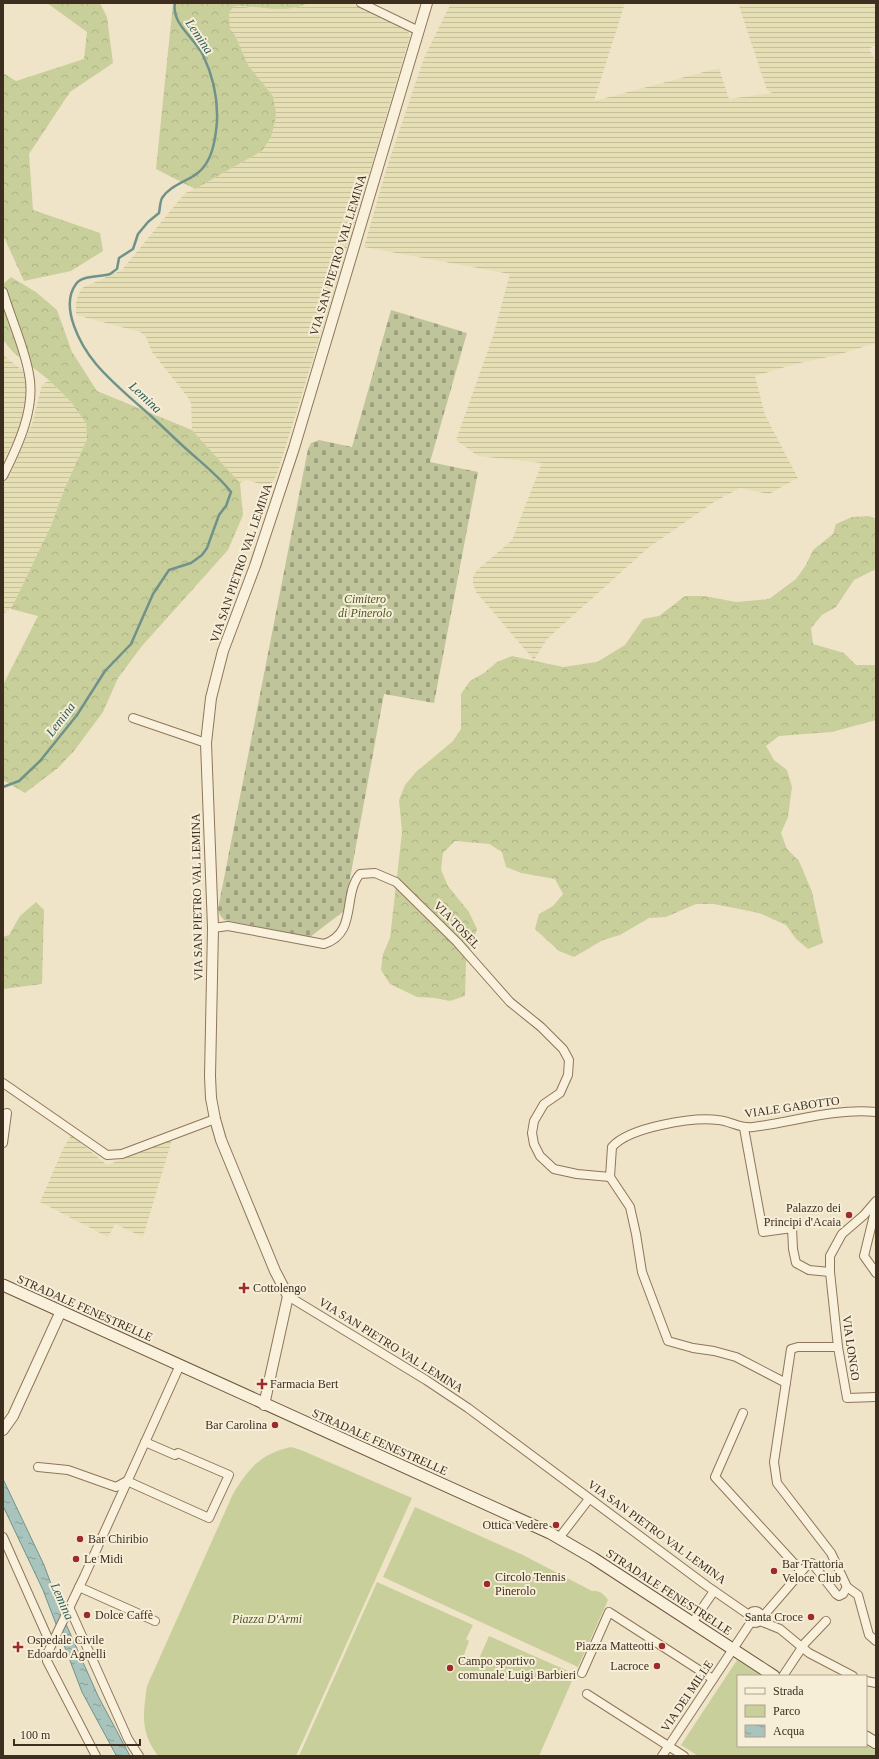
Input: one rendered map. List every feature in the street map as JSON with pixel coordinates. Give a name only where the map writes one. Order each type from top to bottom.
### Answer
[{"type":"main road","name":"STRADALE FENESTRELLE","points":[[3,1285],[180,1365],[264,1405],[494,1507],[559,1538],[772,1675]]},
{"type":"main road","points":[[867,1738],[876,1743]]},
{"type":"street","points":[[361,3],[419,31]]},
{"type":"street","name":"VIA SAN PIETRO VAL LEMINA","points":[[427,3],[277,501],[255,566],[223,651],[211,698],[206,743],[213,928],[210,1076],[211,1098],[215,1119],[221,1140],[239,1184],[275,1271],[288,1296],[426,1380],[468,1408],[750,1618]]},
{"type":"street","points":[[3,292],[30,375],[30,398],[26,423],[3,476]]},
{"type":"street","points":[[133,718],[206,743]]},
{"type":"street","name":"VIA TOSEL","points":[[213,928],[228,926],[324,944],[332,942],[346,923],[354,884],[360,874],[375,873],[396,882],[457,942],[510,1002],[541,1027],[563,1049],[569,1060],[568,1075],[560,1093],[544,1104],[534,1121],[532,1133],[534,1144],[540,1156],[554,1169],[577,1174],[610,1176]]},
{"type":"street","points":[[3,1084],[106,1155],[122,1154],[215,1119]]},
{"type":"street","name":"VIALE GABOTTO","points":[[610,1176],[612,1147],[620,1139],[651,1127],[704,1119],[723,1120],[744,1128],[845,1111],[876,1112]]},
{"type":"street","points":[[3,1143],[7,1113]]},
{"type":"street","points":[[744,1128],[763,1232],[792,1228],[793,1249],[796,1263],[809,1270],[830,1272]]},
{"type":"street","points":[[610,1176],[630,1207],[642,1272],[668,1341],[736,1357],[786,1383]]},
{"type":"street","name":"VIA LONGO","points":[[876,1201],[864,1215],[841,1236],[830,1256],[830,1272],[838,1347],[847,1398],[876,1397]]},
{"type":"street","points":[[876,1207],[872,1239],[864,1256],[876,1273]]},
{"type":"street","points":[[264,1405],[288,1296]]},
{"type":"street","points":[[3,1430],[13,1416],[60,1311]]},
{"type":"street","points":[[838,1347],[798,1347],[791,1349],[774,1462],[777,1483],[831,1553],[847,1587],[858,1595],[870,1635],[876,1641]]},
{"type":"street","points":[[96,1756],[47,1661],[48,1652],[180,1365]]},
{"type":"street","points":[[744,1413],[715,1477],[802,1571]]},
{"type":"street","points":[[127,1481],[209,1518],[229,1475],[178,1453],[175,1455],[145,1442]]},
{"type":"street","points":[[38,1467],[68,1470],[116,1488],[127,1481]]},
{"type":"street","points":[[559,1538],[589,1499]]},
{"type":"street","points":[[3,1537],[51,1645]]},
{"type":"street","points":[[760,1618],[809,1563],[812,1563],[839,1596],[843,1594],[847,1587]]},
{"type":"street","points":[[79,1587],[155,1621]]},
{"type":"street","points":[[692,1623],[714,1591]]},
{"type":"street","points":[[69,1607],[128,1739],[139,1756]]},
{"type":"street","points":[[750,1618],[751,1612],[755,1611],[760,1618],[780,1629],[809,1653],[850,1675]]},
{"type":"street","points":[[582,1673],[609,1612],[713,1679]]},
{"type":"street","name":"VIA DEI MILLE","points":[[662,1756],[713,1679],[750,1618]]},
{"type":"street","points":[[784,1675],[802,1647],[826,1621]]},
{"type":"street","points":[[587,1694],[684,1756]]},
{"type":"shaded area","points":[[308,3],[351,3],[408,31],[410,36],[332,298],[277,474],[272,483],[263,485],[247,480],[240,483],[192,430],[191,403],[152,352],[146,337],[140,332],[76,315],[76,303],[82,288],[122,270],[185,193],[195,189],[262,151],[271,137],[276,113],[273,96],[248,65],[235,35],[230,29],[229,12],[235,6],[252,8],[294,8]]},
{"type":"shaded area","points":[[451,3],[625,3],[594,101],[719,68],[729,99],[772,93],[767,90],[738,3],[876,3],[876,45],[869,49],[876,61],[876,343],[837,355],[795,364],[755,376],[765,415],[798,478],[769,494],[740,488],[714,502],[648,548],[547,639],[534,660],[476,592],[473,584],[473,577],[477,570],[512,540],[542,463],[478,456],[456,440],[493,336],[510,274],[364,247],[387,167],[424,58]]},
{"type":"shaded area","points":[[3,355],[22,370],[27,378],[27,401],[19,431],[3,461]]},
{"type":"shaded area","points":[[49,380],[71,402],[86,423],[87,439],[64,490],[51,526],[11,609],[3,614],[3,484],[11,472],[32,424],[42,385]]},
{"type":"shaded area","points":[[71,1135],[107,1165],[172,1140],[143,1237],[115,1224],[108,1237],[40,1202],[63,1149]]},
{"type":"green space","points":[[47,3],[100,3],[107,17],[113,63],[70,92],[29,154],[33,210],[100,233],[103,251],[71,271],[24,281],[3,235],[3,73],[16,81],[84,59],[87,32]]},
{"type":"green space","points":[[173,3],[308,3],[292,8],[282,9],[235,6],[229,12],[230,29],[235,35],[248,65],[273,96],[276,113],[275,121],[271,137],[262,151],[195,189],[156,169]]},
{"type":"green space","points":[[11,277],[36,292],[57,310],[72,352],[97,391],[192,430],[240,483],[243,515],[228,550],[142,646],[118,678],[103,712],[74,751],[58,768],[25,793],[3,780],[3,685],[38,616],[11,609],[51,526],[64,490],[87,439],[86,423],[71,402],[49,380],[13,352],[3,340],[3,284]]},
{"type":"green space","name":"Cimitero di Pinerolo","points":[[391,310],[467,333],[430,462],[478,472],[434,703],[384,694],[344,911],[310,937],[224,920],[218,909],[308,449],[311,443],[319,440],[352,447]]},
{"type":"green space","points":[[869,516],[876,519],[876,569],[854,580],[836,607],[822,615],[811,628],[813,644],[844,653],[856,665],[876,665],[876,720],[832,732],[779,736],[766,746],[774,760],[787,770],[792,787],[788,817],[781,833],[787,849],[799,861],[812,892],[823,943],[808,949],[796,939],[786,925],[759,913],[714,904],[696,904],[666,917],[649,918],[620,935],[603,940],[574,957],[559,951],[535,929],[539,914],[553,906],[563,894],[555,879],[521,873],[506,867],[502,852],[489,844],[455,841],[443,853],[441,870],[448,886],[469,912],[477,929],[466,962],[465,996],[450,1001],[417,997],[390,984],[381,970],[383,954],[390,938],[402,832],[399,800],[405,785],[416,772],[453,741],[461,729],[461,694],[470,681],[484,673],[497,662],[512,656],[563,667],[597,662],[625,645],[643,619],[659,616],[685,596],[704,596],[736,602],[769,599],[796,579],[806,565],[813,550],[833,534],[836,524],[852,517]]},
{"type":"green space","points":[[36,902],[44,910],[42,984],[3,989],[3,937],[9,935],[20,916]]},
{"type":"green space","name":"Piazza D'Armi","points":[[291,1447],[412,1498],[296,1756],[158,1756],[148,1739],[144,1722],[144,1705],[147,1686],[233,1494],[244,1477],[256,1463],[271,1454]]},
{"type":"green space","name":"Circolo Tennis Pinerolo","points":[[415,1507],[523,1555],[592,1591],[599,1592],[605,1596],[608,1600],[578,1667],[383,1577]]},
{"type":"green space","name":"Campo sportivo comunale Luigi Barbieri","points":[[377,1582],[473,1625],[466,1639],[469,1641],[464,1655],[478,1661],[489,1636],[575,1674],[539,1756],[299,1756]]},
{"type":"green space","points":[[737,1660],[760,1675],[737,1675],[737,1747],[867,1747],[867,1746],[876,1751],[876,1756],[698,1756],[681,1745]]},
{"type":"water","points":[[3,1479],[44,1565],[66,1624],[98,1696],[130,1756],[116,1755],[82,1692],[43,1590],[3,1506]]},
{"type":"waterway","name":"Lemina","points":[[3,787],[19,781],[40,761],[77,715],[105,671],[131,644],[153,594],[169,570],[191,563],[202,555],[207,548],[219,515],[226,506],[231,492],[214,473],[102,371],[84,347],[74,326],[71,315],[71,293],[76,284],[83,279],[110,274],[117,269],[119,258],[133,249],[138,234],[148,222],[159,213],[162,198],[172,188],[203,168],[213,148],[217,121],[217,104],[210,71],[203,55],[180,24],[175,11],[175,3]]},
{"type":"place","name":"Palazzo dei Principi d'Acaia","points":[[849,1215]]},
{"type":"place","name":"Cottolengo","points":[[244,1288]]},
{"type":"place","name":"Farmacia Bert","points":[[262,1384]]},
{"type":"place","name":"Bar Carolina","points":[[275,1425]]},
{"type":"place","name":"Ottica Vedere","points":[[556,1525]]},
{"type":"place","name":"Bar Chiribio","points":[[80,1539]]},
{"type":"place","name":"Le Midi","points":[[76,1559]]},
{"type":"place","name":"Bar Trattoria Veloce Club","points":[[774,1571]]},
{"type":"place","name":"Circolo Tennis Pinerolo","points":[[487,1584]]},
{"type":"place","name":"Dolce Caffè","points":[[87,1615]]},
{"type":"place","name":"Santa Croce","points":[[811,1617]]},
{"type":"place","name":"Piazza Matteotti","points":[[662,1646]]},
{"type":"place","name":"Ospedale Civile Edoardo Agnelli","points":[[18,1647]]},
{"type":"place","name":"Lacroce","points":[[657,1666]]},
{"type":"place","name":"Campo sportivo comunale Luigi Barbieri","points":[[450,1668]]}]
